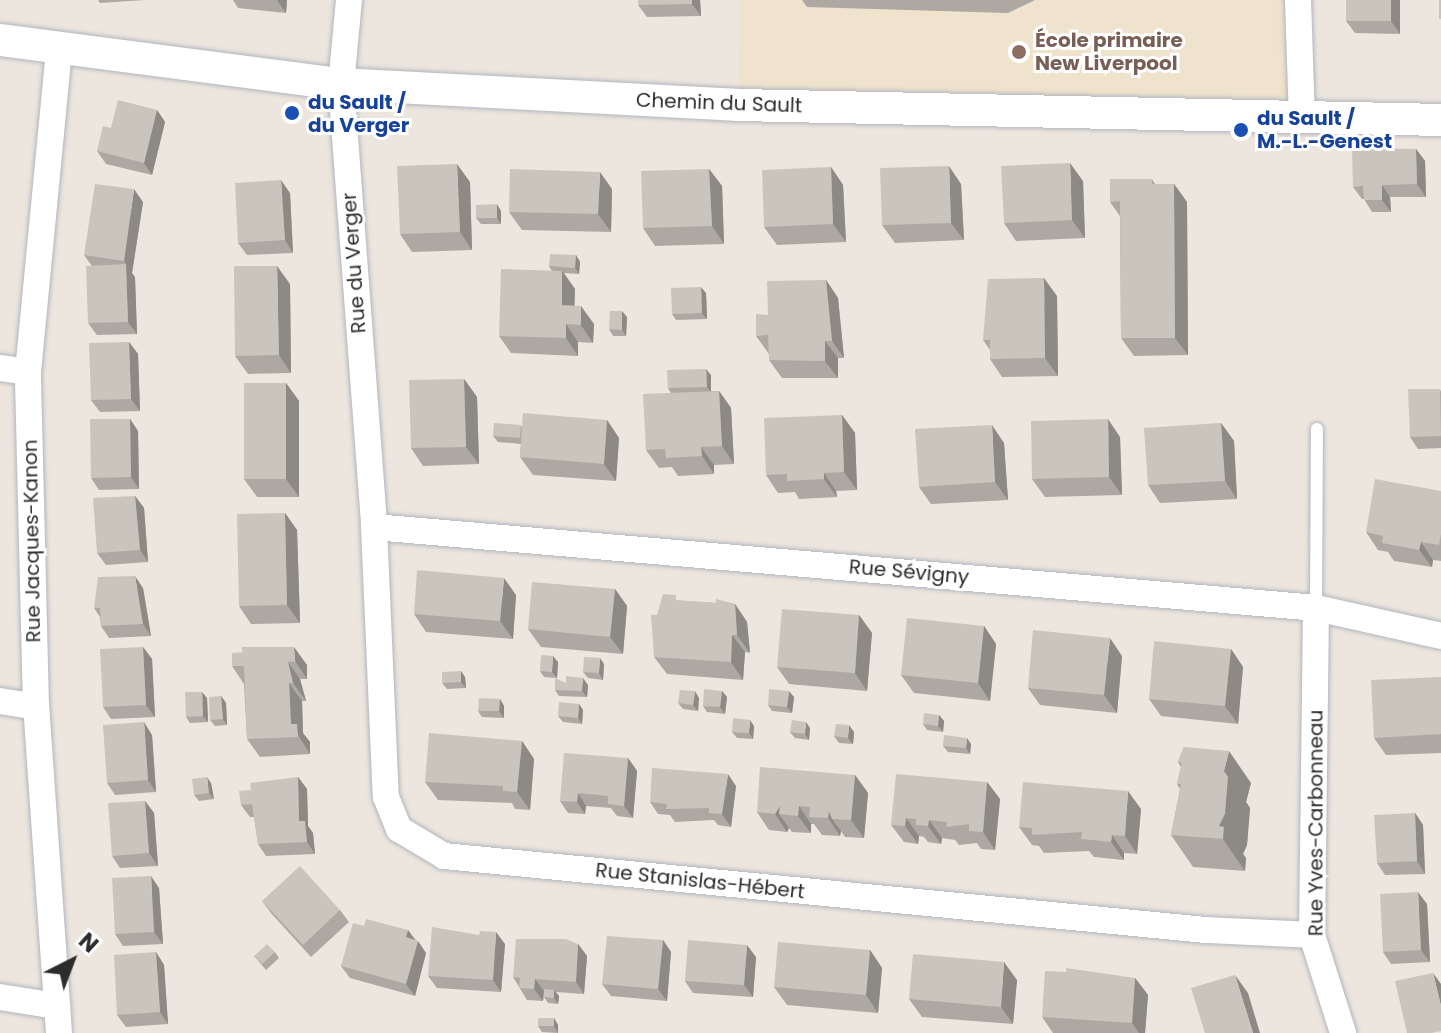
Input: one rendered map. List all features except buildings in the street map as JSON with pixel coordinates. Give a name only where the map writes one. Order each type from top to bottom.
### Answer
[{"type":"street","name":"Rue du Verger","points":[[349,0],[341,84],[374,527]]},
{"type":"street","points":[[1298,0],[1302,120]]},
{"type":"street","name":"Chemin du Sault","points":[[0,40],[59,51],[341,84],[754,105],[1302,120],[1441,120]]},
{"type":"street","name":"Rue Jacques-Kanon","points":[[59,51],[28,372],[36,707],[59,1033]]},
{"type":"street","points":[[0,368],[28,372]]},
{"type":"street","name":"Rue Sévigny","points":[[374,527],[1316,608],[1441,636]]},
{"type":"street","name":"Rue Stanislas-Hébert","points":[[374,527],[386,797],[399,829],[444,856],[1206,930],[1312,935]]},
{"type":"street","name":"Rue Yves-Carbonneau","points":[[1316,608],[1312,935],[1343,1033]]},
{"type":"street","points":[[0,701],[36,707]]},
{"type":"street","points":[[0,997],[57,1006]]},
{"type":"lane","points":[[1316,608],[1317,429]]},
{"type":"shaded area","name":"École primaire New Liverpool","points":[[740,0],[1298,0],[1302,120],[738,105]]},
{"type":"place","name":"École primaire New Liverpool","points":[[1019,52]]},
{"type":"place","name":"du Sault / du Verger","points":[[292,113]]},
{"type":"place","name":"du Sault / M.-L.-Genest","points":[[1241,130]]}]
